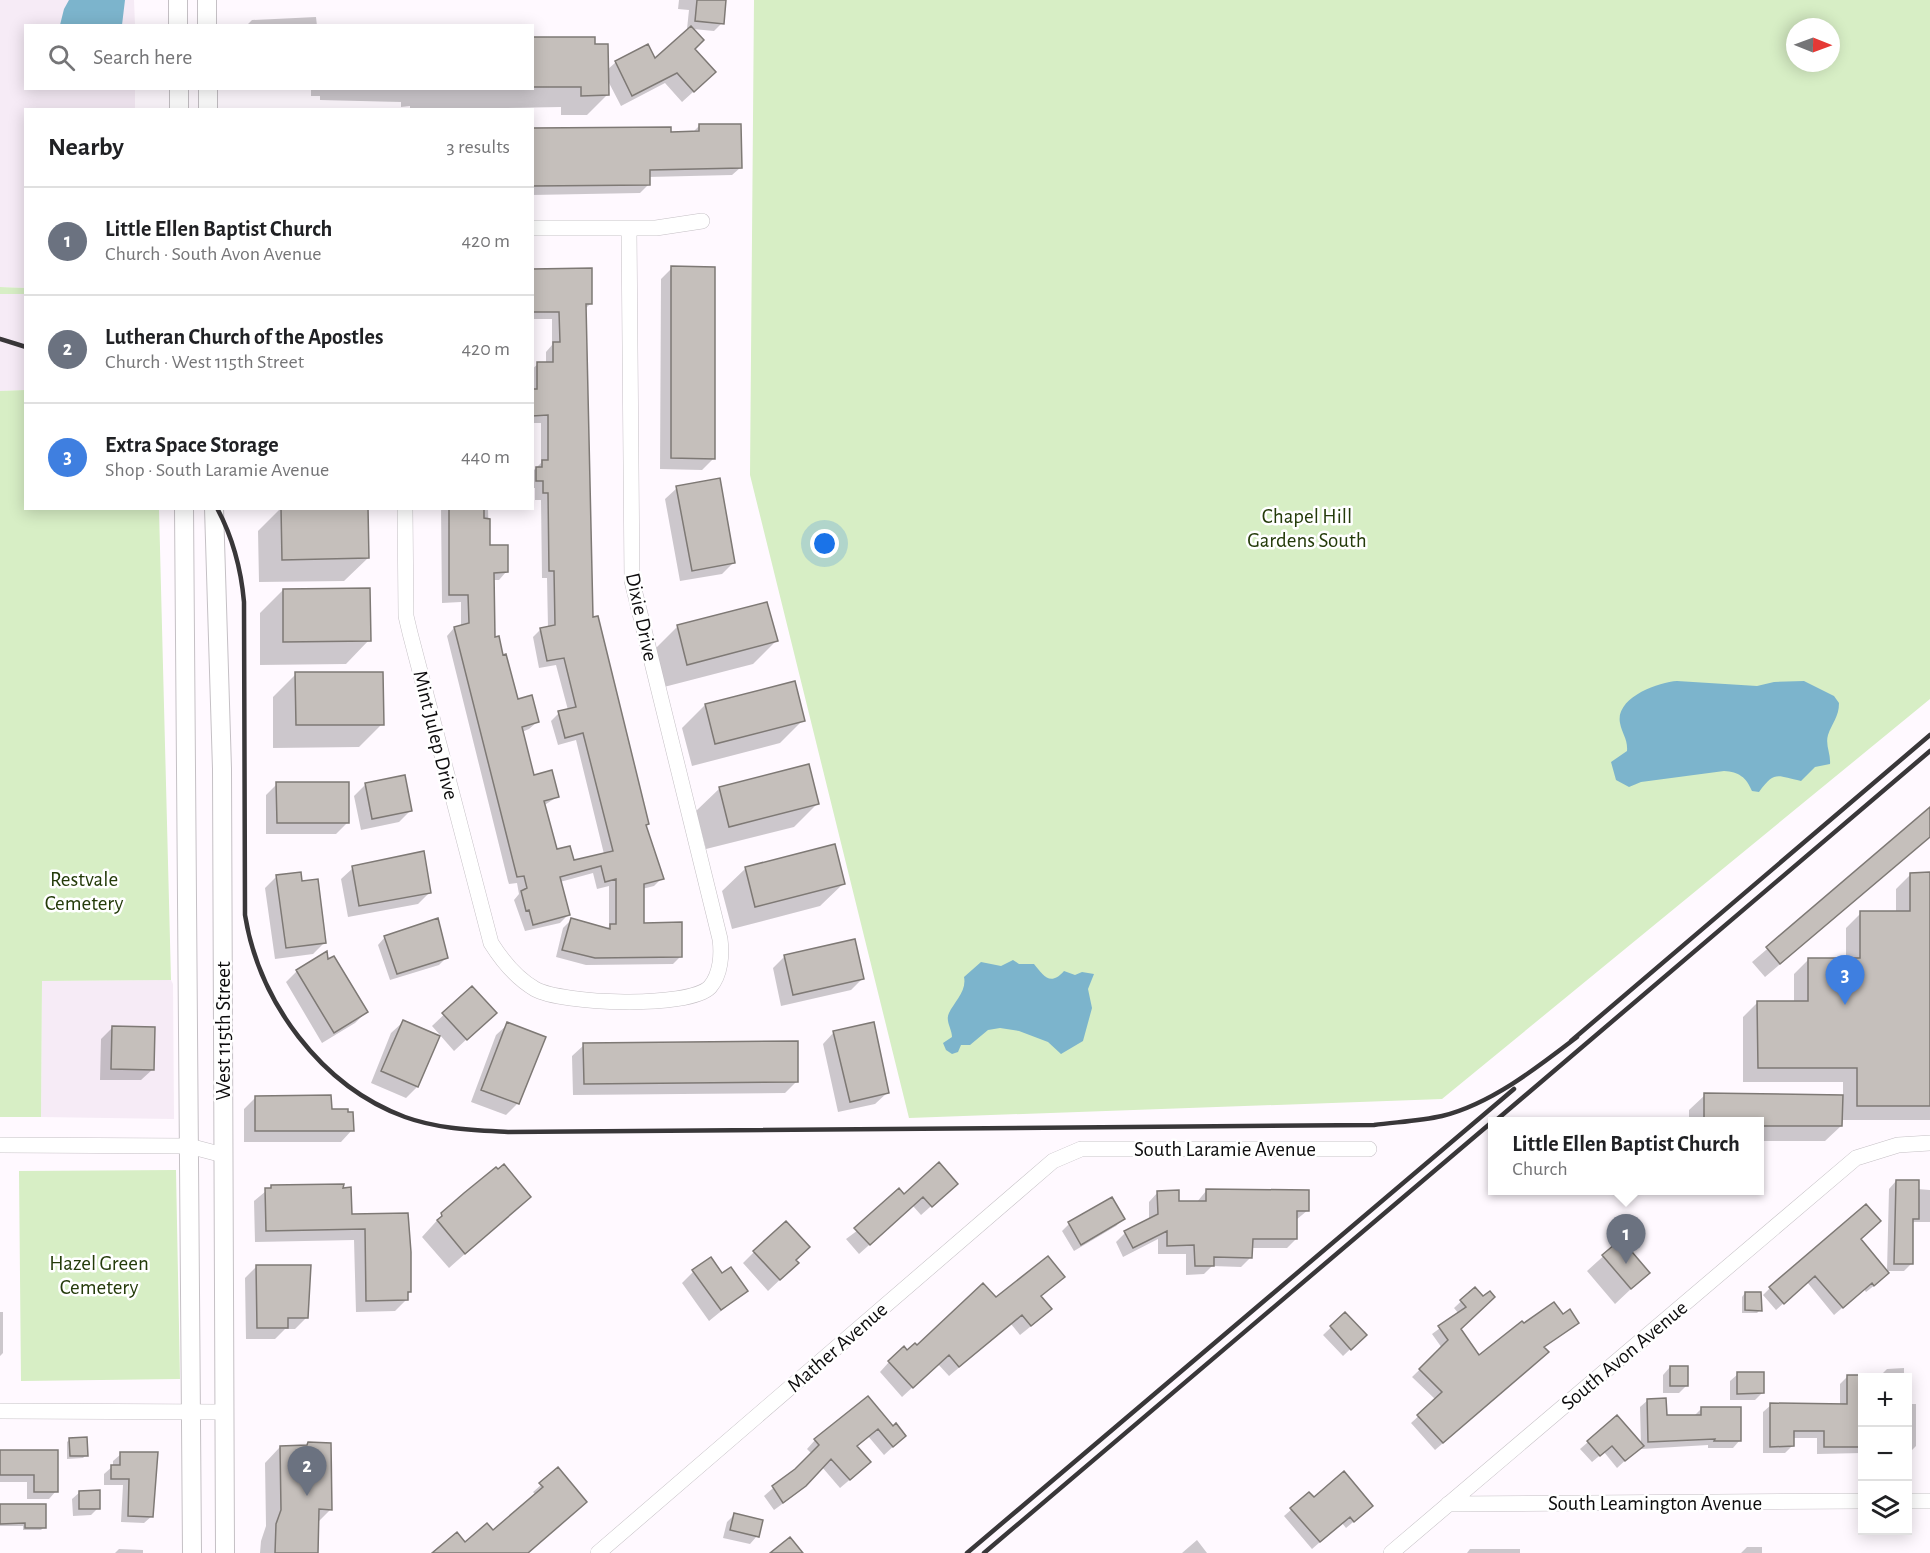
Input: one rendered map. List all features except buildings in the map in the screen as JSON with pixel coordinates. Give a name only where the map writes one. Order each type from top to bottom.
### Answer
[{"type":"street","points":[[178,0],[178,24]]},
{"type":"street","points":[[207,0],[207,24]]},
{"type":"street","points":[[179,90],[179,108]]},
{"type":"street","points":[[208,90],[208,108]]},
{"type":"street","points":[[534,228],[629,228],[673,226],[702,221]]},
{"type":"street","name":"Dixie Drive","points":[[629,228],[632,581],[720,939],[720,962]]},
{"type":"street","name":"West 115th Street","points":[[184,510],[192,1553]]},
{"type":"street","name":"West 115th Street","points":[[214,510],[222,769],[225,1553]]},
{"type":"street","name":"Mint Julep Drive","points":[[405,510],[406,616],[485,929],[499,957],[535,989],[569,1000],[686,999],[710,987],[716,978],[720,962]]},
{"type":"street","name":"South Avon Avenue","points":[[1390,1553],[1857,1158],[1898,1145],[1930,1143]]},
{"type":"street","points":[[0,1145],[189,1146],[223,1155]]},
{"type":"street","name":"South Laramie Avenue","points":[[1081,1149],[1369,1149]]},
{"type":"street","name":"Mather Avenue","points":[[598,1553],[1053,1161],[1081,1149]]},
{"type":"street","points":[[0,1411],[224,1412]]},
{"type":"street","points":[[1912,1501],[1930,1501]]},
{"type":"street","name":"South Leamington Avenue","points":[[1448,1504],[1858,1502]]},
{"type":"shaded area","points":[[0,0],[134,0],[135,24],[24,24],[24,90],[135,90],[135,108],[24,108],[24,288],[0,287]]},
{"type":"shaded area","points":[[0,294],[24,294],[24,390],[0,391]]},
{"type":"shaded area","points":[[171,980],[173,984],[174,1119],[41,1117],[42,981]]},
{"type":"green space","name":"Chapel Hill Gardens South","points":[[754,0],[1930,0],[1930,699],[1442,1099],[909,1118],[750,475]]},
{"type":"green space","points":[[0,287],[24,288],[24,294],[0,294]]},
{"type":"green space","name":"Restvale Cemetery","points":[[24,390],[24,510],[159,510],[171,980],[42,981],[41,1117],[0,1117],[0,391]]},
{"type":"green space","name":"Hazel Green Cemetery","points":[[176,1170],[180,1379],[21,1381],[19,1171]]},
{"type":"water","points":[[69,0],[125,0],[122,24],[60,24]]},
{"type":"water","points":[[1677,681],[1757,686],[1774,682],[1804,681],[1834,696],[1839,703],[1839,708],[1827,739],[1830,764],[1815,767],[1801,781],[1777,776],[1769,780],[1759,792],[1752,791],[1741,776],[1724,771],[1641,782],[1629,787],[1616,780],[1611,762],[1627,751],[1627,743],[1620,723],[1620,714],[1624,706],[1649,688]]},
{"type":"water","points":[[1013,960],[1019,964],[1034,964],[1047,978],[1051,979],[1064,971],[1075,975],[1082,972],[1094,974],[1088,989],[1092,1008],[1083,1041],[1061,1054],[1048,1042],[1019,1031],[1000,1028],[988,1030],[970,1045],[961,1045],[958,1052],[952,1054],[946,1050],[943,1043],[952,1037],[948,1016],[962,992],[964,977],[981,962],[1001,966]]},
{"type":"railway","points":[[0,339],[24,346]]},
{"type":"railway","points":[[218,510],[235,554],[244,602],[245,915],[252,947],[264,979],[280,1009],[299,1037],[321,1062],[347,1085],[375,1103],[405,1117],[469,1130],[508,1132],[1374,1125],[1442,1116],[1478,1103],[1513,1083],[1577,1037]]},
{"type":"railway","points":[[1571,1041],[1930,735]]},
{"type":"railway","points":[[1500,1117],[1930,751]]},
{"type":"railway","points":[[967,1553],[1514,1089]]},
{"type":"railway","points":[[984,1553],[1488,1125]]},
{"type":"place","name":"Extra Space Storage","points":[[1845,1005]]},
{"type":"place","name":"Little Ellen Baptist Church","points":[[1626,1264]]},
{"type":"place","name":"Lutheran Church of the Apostles","points":[[307,1496]]}]
